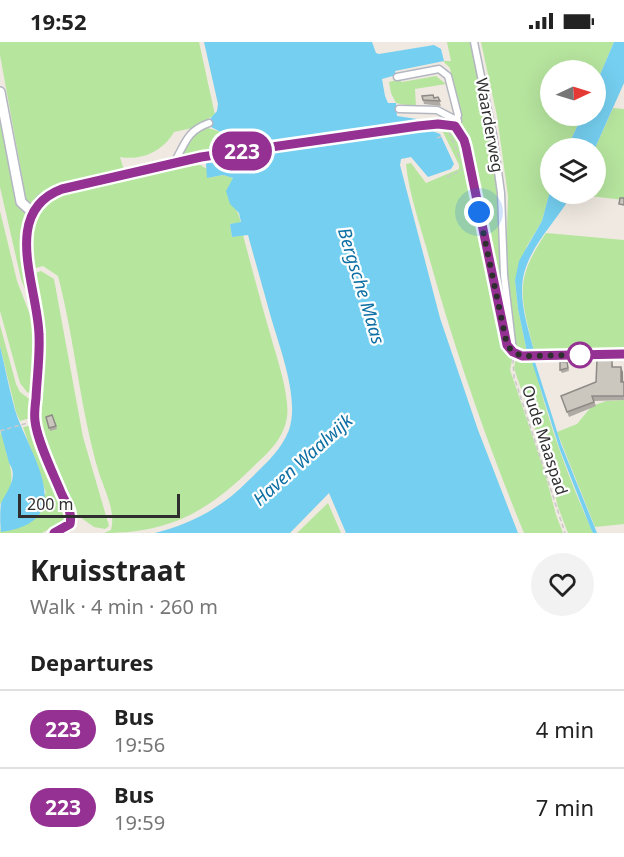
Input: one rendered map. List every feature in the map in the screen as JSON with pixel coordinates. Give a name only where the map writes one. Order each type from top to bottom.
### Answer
[{"type":"street","name":"Waarderweg","points":[[474,42],[493,135],[501,193],[504,275],[513,352]]},
{"type":"street","points":[[397,77],[439,69],[445,72],[459,115],[456,123]]},
{"type":"street","points":[[0,92],[21,202],[32,212]]},
{"type":"street","points":[[399,109],[437,110],[456,123],[464,140],[504,338],[513,352],[522,356],[624,354]]},
{"type":"street","points":[[176,164],[175,161],[190,134],[195,128],[209,123]]},
{"type":"street","points":[[418,126],[456,123]]},
{"type":"street","points":[[54,533],[70,524],[71,519],[34,421],[39,326],[24,237],[32,212],[42,199],[62,189],[201,157]]},
{"type":"path","points":[[444,124],[464,169],[447,177]]},
{"type":"path","points":[[437,138],[442,136]]},
{"type":"path","name":"Oude Maaspad","points":[[513,352],[514,377],[565,533]]},
{"type":"path","points":[[0,431],[26,423]]},
{"type":"green space","points":[[0,42],[199,42],[215,115],[192,128],[174,132],[164,144],[151,153],[144,156],[120,157],[124,170],[63,184],[41,195],[32,203],[27,202],[23,192],[0,55]]},
{"type":"green space","points":[[447,42],[472,42],[488,118],[498,185],[509,340],[467,135],[460,120],[450,68],[443,61],[451,61]]},
{"type":"green space","points":[[481,42],[614,42],[606,61],[540,60],[540,126],[577,126],[572,138],[540,138],[540,204],[547,204],[542,221],[527,246],[515,280],[518,309],[527,352],[517,348],[515,344],[506,267],[508,196],[497,116]]},
{"type":"green space","points":[[436,76],[446,84],[415,89],[416,107],[396,103],[389,82]]},
{"type":"green space","points":[[613,108],[624,109],[624,200],[606,198],[606,138],[600,138]]},
{"type":"green space","points":[[0,109],[17,201],[20,207],[28,212],[22,229],[22,245],[35,314],[21,279],[0,187]]},
{"type":"green space","points":[[208,128],[221,132],[223,143],[205,151],[180,157],[193,134]]},
{"type":"green space","points":[[447,128],[460,137],[513,355],[510,370],[563,533],[524,533],[485,431],[439,292],[416,211],[406,164],[411,163],[426,183],[459,169],[442,130]]},
{"type":"green space","points":[[184,165],[186,167],[200,165],[207,169],[207,178],[223,175],[233,178],[229,195],[241,223],[230,224],[232,237],[243,235],[282,377],[287,399],[287,417],[283,432],[270,450],[237,482],[204,507],[169,524],[128,532],[104,533],[111,530],[111,509],[92,449],[58,276],[43,266],[32,269],[27,236],[36,209],[56,192]]},
{"type":"green space","points":[[0,211],[17,281],[37,333],[33,394],[27,392],[20,383],[0,311]]},
{"type":"green space","points":[[546,233],[624,240],[624,351],[534,351],[523,303],[524,278],[535,250]]},
{"type":"green space","points":[[41,271],[54,279],[83,437],[109,526],[105,529],[94,527],[73,512],[39,423],[43,341],[42,320],[33,274]]},
{"type":"green space","points":[[0,325],[16,384],[20,392],[32,401],[30,418],[20,421],[0,346]]},
{"type":"green space","points":[[516,358],[533,358],[558,446],[593,533],[568,533],[558,507],[549,469],[514,368]]},
{"type":"green space","points":[[624,400],[624,524],[595,527],[557,432],[577,424],[592,406],[606,401]]},
{"type":"green space","points":[[32,426],[65,509],[64,520],[42,533],[0,533],[0,527],[1,532],[46,493],[23,427]]},
{"type":"green space","points":[[0,432],[11,468],[11,481],[8,493],[0,504]]},
{"type":"green space","points":[[328,503],[341,533],[297,533]]},
{"type":"water","points":[[204,42],[372,42],[376,53],[379,54],[434,45],[441,49],[444,61],[395,71],[396,75],[382,79],[388,103],[396,103],[397,116],[417,119],[418,133],[430,130],[440,134],[454,164],[451,169],[428,177],[411,157],[401,159],[400,165],[440,318],[478,430],[518,533],[346,533],[329,493],[290,533],[155,533],[181,525],[206,513],[239,490],[277,451],[286,438],[292,417],[287,372],[248,235],[232,237],[230,224],[241,222],[239,213],[230,204],[226,191],[233,178],[223,175],[207,178],[205,150],[223,143],[221,132],[211,127],[210,119],[217,111],[218,104]]},
{"type":"water","points":[[614,42],[624,42],[624,83],[606,123],[606,61]]},
{"type":"water","points":[[577,126],[605,126],[599,138],[572,138]]},
{"type":"water","points":[[547,204],[566,204],[537,244],[526,266],[522,296],[534,351],[527,352],[518,309],[515,280],[519,261],[542,221]]},
{"type":"water","points":[[0,346],[15,410],[38,465],[43,483],[44,500],[39,514],[25,525],[1,532],[1,503],[11,484],[13,473],[0,429]]},
{"type":"water","points":[[532,362],[535,362],[561,444],[597,533],[593,533],[591,529],[560,450]]},
{"type":"building","points":[[433,95],[440,101],[423,100],[422,96]]},
{"type":"building","points":[[620,198],[624,198],[624,205],[619,204]]},
{"type":"building","points":[[602,357],[612,359],[612,367],[621,367],[624,396],[592,396],[594,402],[567,412],[561,396],[596,382],[597,359],[602,359]]},
{"type":"building","points":[[560,362],[567,362],[568,368],[560,370]]},
{"type":"building","points":[[52,415],[56,426],[49,428],[46,417]]},
{"type":"ferry route","points":[[204,157],[413,126]]},
{"type":"bus line","name":"223","points":[[54,533],[70,524],[71,514],[34,421],[39,326],[24,237],[25,229],[35,207],[42,199],[57,190],[201,157],[418,126],[449,124],[455,126],[466,147],[507,345],[513,352],[522,356],[624,354]]},
{"type":"route","points":[[479,212],[507,345],[513,352],[522,356],[580,355]]},
{"type":"water label","name":"Bergsche Maas","points":[[361,286]]},
{"type":"water label","name":"Haven Waalwijk","points":[[303,460]]}]
